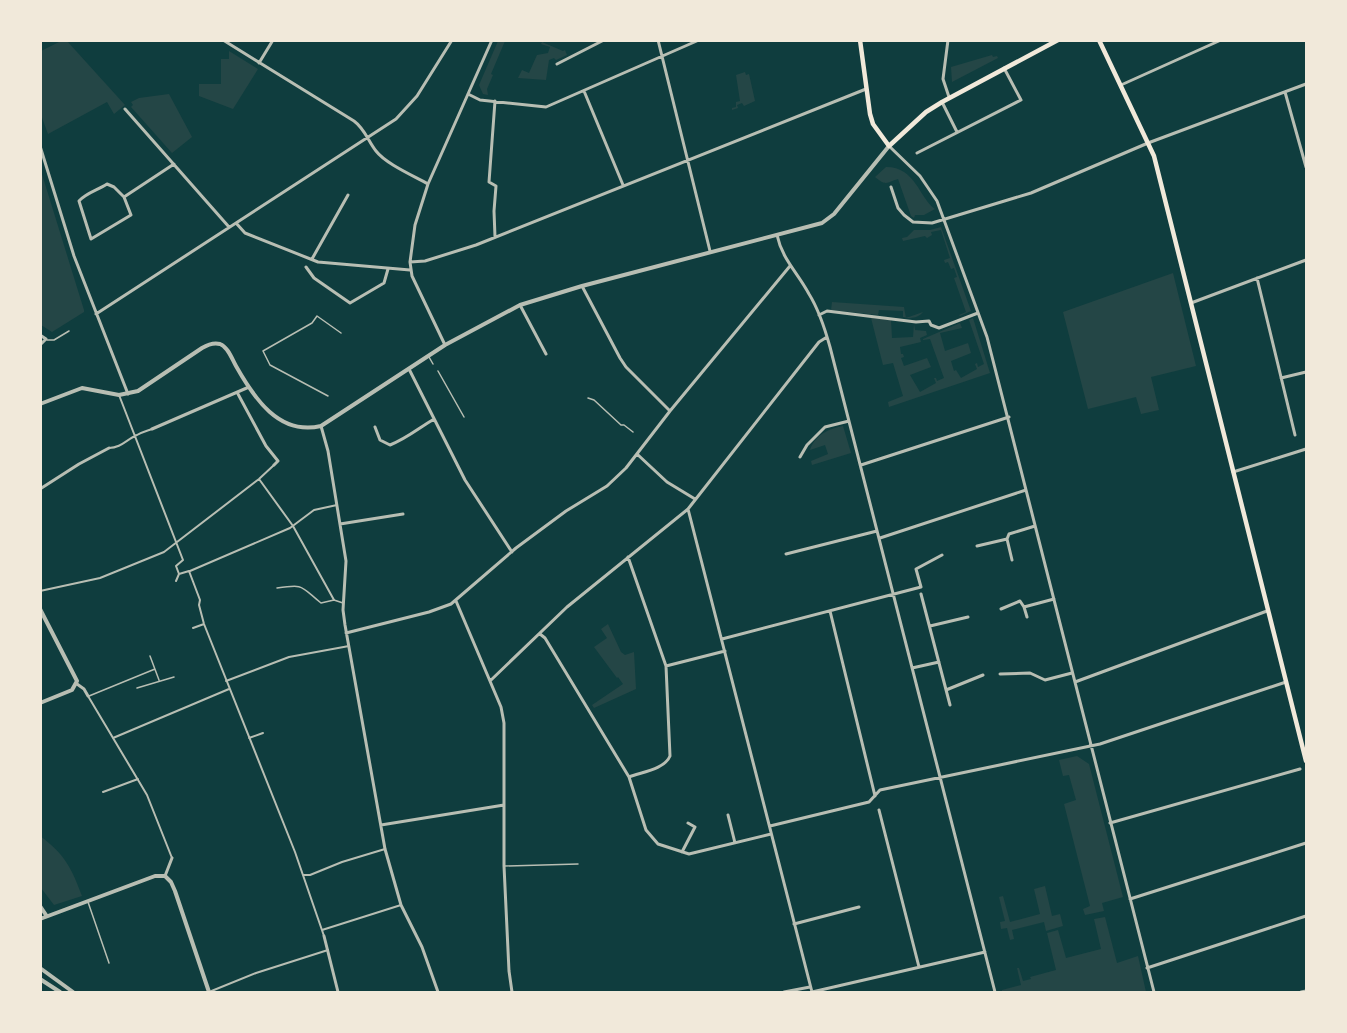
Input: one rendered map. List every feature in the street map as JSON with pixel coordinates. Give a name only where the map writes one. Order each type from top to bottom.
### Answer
[{"type":"main road","points":[[860,40],[873,124],[889,146],[919,118],[949,97],[1058,40]]},
{"type":"main road","points":[[1099,40],[1154,156],[1306,761]]},
{"type":"street","points":[[223,40],[354,121],[369,137],[375,150],[382,157],[428,184]]},
{"type":"street","points":[[259,63],[273,40]]},
{"type":"street","points":[[96,314],[396,119],[427,82],[452,40]]},
{"type":"street","points":[[445,345],[410,270],[417,216],[428,184],[492,40]]},
{"type":"street","points":[[557,64],[604,40]]},
{"type":"street","points":[[658,40],[710,251]]},
{"type":"street","points":[[468,94],[480,100],[541,108],[699,40]]},
{"type":"street","points":[[948,40],[943,79],[949,97]]},
{"type":"street","points":[[1121,85],[1221,40]]},
{"type":"street","points":[[917,153],[1021,100],[1004,68]]},
{"type":"street","points":[[891,187],[901,212],[913,222],[925,224],[1031,193],[1148,142],[1306,84]]},
{"type":"street","points":[[410,262],[424,261],[495,237],[866,88]]},
{"type":"street","points":[[585,91],[623,185]]},
{"type":"street","points":[[1285,92],[1306,167]]},
{"type":"street","points":[[495,101],[489,182],[496,186],[495,237]]},
{"type":"street","points":[[942,102],[957,132]]},
{"type":"street","points":[[125,109],[229,227]]},
{"type":"street","points":[[40,146],[74,256],[128,394]]},
{"type":"street","points":[[40,404],[76,389],[88,388],[119,395],[138,391],[202,348],[216,344],[225,348],[249,387],[262,403],[289,425],[305,429],[321,426],[445,345],[520,305],[710,251],[816,225],[834,214],[889,146],[929,187],[945,219],[987,337],[1154,993]]},
{"type":"street","points":[[124,197],[174,164]]},
{"type":"street","points":[[107,184],[114,187],[124,197],[131,215],[91,239],[79,201],[84,195],[107,184]]},
{"type":"street","points":[[310,259],[348,195]]},
{"type":"street","points":[[236,223],[245,233],[310,259],[341,265],[410,270]]},
{"type":"street","points":[[777,234],[782,253],[810,294],[827,337],[995,993]]},
{"type":"street","points":[[1191,303],[1306,260]]},
{"type":"street","points":[[346,633],[429,612],[456,601],[512,552],[566,511],[607,486],[636,454],[790,266]]},
{"type":"street","points":[[306,267],[314,278],[350,303],[384,283],[388,269]]},
{"type":"street","points":[[1257,278],[1295,435]]},
{"type":"street","points":[[582,286],[626,368],[670,411]]},
{"type":"street","points":[[520,305],[546,354]]},
{"type":"street","points":[[819,315],[827,311],[916,322],[929,321],[934,328],[939,328],[978,313]]},
{"type":"street","points":[[40,335],[46,339],[40,345]]},
{"type":"street","points":[[490,681],[567,607],[688,509],[819,342],[827,337]]},
{"type":"street","points":[[409,369],[465,480],[512,552]]},
{"type":"street","points":[[1281,378],[1306,372]]},
{"type":"street","points":[[40,489],[109,448],[115,448],[128,442],[134,436],[238,394],[249,387]]},
{"type":"street","points":[[40,591],[100,578],[164,552],[274,465],[278,461],[266,446],[238,394]]},
{"type":"street","points":[[119,395],[183,560],[176,566],[179,574],[176,581]]},
{"type":"street","points":[[861,465],[1009,417]]},
{"type":"street","points":[[375,427],[381,440],[390,446],[404,440],[413,431],[434,419]]},
{"type":"street","points":[[801,458],[807,445],[825,427],[849,421]]},
{"type":"street","points":[[321,426],[328,451],[346,561],[344,603],[346,633],[385,849],[401,905],[424,952],[438,993]]},
{"type":"street","points":[[1233,472],[1306,448]]},
{"type":"street","points":[[636,454],[667,482],[695,499]]},
{"type":"street","points":[[259,479],[293,526],[334,600]]},
{"type":"street","points":[[879,538],[1026,490]]},
{"type":"street","points":[[179,574],[189,572],[293,526],[314,510],[337,505]]},
{"type":"street","points":[[688,509],[812,992],[985,952]]},
{"type":"street","points":[[339,524],[404,514]]},
{"type":"street","points":[[1012,560],[1007,539],[1009,534],[1035,526]]},
{"type":"street","points":[[786,554],[878,531]]},
{"type":"street","points":[[977,546],[1007,539]]},
{"type":"street","points":[[722,639],[921,587],[916,568],[942,555]]},
{"type":"street","points":[[628,557],[666,666],[669,760],[663,765],[629,777]]},
{"type":"street","points":[[189,572],[200,600],[199,605],[204,624],[303,875],[324,936],[339,993]]},
{"type":"street","points":[[921,594],[950,705]]},
{"type":"street","points":[[1024,607],[1054,599]]},
{"type":"street","points":[[456,601],[501,707],[504,723],[504,866],[508,971],[512,993]]},
{"type":"street","points":[[1001,609],[1020,601],[1027,617]]},
{"type":"street","points":[[40,609],[76,677],[77,684],[84,689],[147,795],[172,858],[165,876]]},
{"type":"street","points":[[1075,682],[1268,610]]},
{"type":"street","points":[[830,611],[875,797]]},
{"type":"street","points":[[930,626],[968,617]]},
{"type":"street","points":[[193,628],[204,624]]},
{"type":"street","points":[[540,634],[545,638],[629,777],[646,830],[657,844],[689,854],[771,834]]},
{"type":"street","points":[[226,681],[289,657],[349,646]]},
{"type":"street","points":[[666,666],[725,651]]},
{"type":"street","points":[[912,668],[939,662]]},
{"type":"street","points":[[1000,674],[1030,673],[1045,680],[1072,673]]},
{"type":"street","points":[[946,690],[983,675]]},
{"type":"street","points":[[770,826],[869,802],[880,790],[1091,747],[1286,681]]},
{"type":"street","points":[[40,703],[67,692],[77,684]]},
{"type":"street","points":[[113,738],[229,689]]},
{"type":"street","points":[[249,738],[263,733]]},
{"type":"street","points":[[1110,823],[1300,769]]},
{"type":"street","points":[[102,792],[138,779]]},
{"type":"street","points":[[381,825],[504,805]]},
{"type":"street","points":[[879,810],[919,967]]},
{"type":"street","points":[[728,815],[735,843]]},
{"type":"street","points":[[682,852],[695,827],[688,823]]},
{"type":"street","points":[[1130,899],[1306,843]]},
{"type":"street","points":[[303,875],[385,849]]},
{"type":"street","points":[[40,917],[155,876],[165,876],[175,891],[209,992],[271,967],[328,950]]},
{"type":"street","points":[[322,930],[401,905]]},
{"type":"street","points":[[40,906],[46,915]]},
{"type":"street","points":[[794,924],[859,907]]},
{"type":"street","points":[[1148,969],[1306,916]]},
{"type":"street","points":[[40,968],[73,993]]},
{"type":"street","points":[[40,979],[60,993]]},
{"type":"street","points":[[784,993],[810,987]]},
{"type":"street","points":[[1300,993],[1306,991]]},
{"type":"lane","points":[[328,396],[270,365],[262,351],[312,323],[317,316],[341,333]]},
{"type":"lane","points":[[46,339],[54,340],[69,331]]},
{"type":"lane","points":[[428,356],[433,364]]},
{"type":"lane","points":[[438,371],[464,417]]},
{"type":"lane","points":[[588,398],[594,400],[621,425],[633,432]]},
{"type":"lane","points":[[277,588],[300,586],[321,603],[334,600],[344,603]]},
{"type":"lane","points":[[150,656],[159,681]]},
{"type":"lane","points":[[88,696],[155,669]]},
{"type":"lane","points":[[137,688],[174,677]]},
{"type":"lane","points":[[504,866],[578,864]]},
{"type":"lane","points":[[87,901],[109,963]]},
{"type":"shaded area","points":[[61,41],[67,41],[125,105],[114,114],[107,102],[48,134],[41,115],[41,51]]},
{"type":"shaded area","points":[[498,41],[505,41],[491,74],[493,75],[487,89],[488,95],[483,94],[479,85]]},
{"type":"shaded area","points":[[542,42],[565,50],[567,55],[556,60],[554,58],[549,60],[546,80],[518,78],[522,70],[529,73],[537,55],[548,53],[550,47],[541,44]]},
{"type":"shaded area","points":[[229,51],[258,69],[233,109],[199,96],[199,84],[221,84],[221,59],[229,59]]},
{"type":"shaded area","points":[[992,55],[998,58],[952,82],[951,67]]},
{"type":"shaded area","points":[[745,72],[746,75],[749,74],[755,101],[744,106],[742,103],[737,105],[738,108],[732,110],[736,107],[736,102],[740,101],[736,75]]},
{"type":"shaded area","points":[[169,94],[192,137],[172,153],[131,107],[133,105],[131,102],[139,98]]},
{"type":"shaded area","points":[[886,167],[896,168],[910,177],[935,209],[924,215],[915,215],[914,218],[911,216],[898,179],[885,183],[875,177]]},
{"type":"shaded area","points":[[41,171],[84,310],[52,332],[41,325]]},
{"type":"shaded area","points":[[941,227],[971,311],[960,316],[966,312],[954,278],[957,277],[954,268],[951,269],[948,262],[945,263],[944,260],[950,258],[941,230],[931,232],[932,235],[927,238],[925,236],[903,241],[902,238],[907,237],[914,230]]},
{"type":"shaded area","points":[[1173,273],[1196,366],[1151,377],[1159,410],[1141,414],[1136,397],[1088,409],[1063,312]]},
{"type":"shaded area","points":[[832,302],[904,307],[906,318],[903,317],[903,311],[879,310],[878,315],[831,310]]},
{"type":"shaded area","points":[[923,312],[917,317],[907,318]]},
{"type":"shaded area","points":[[871,318],[891,320],[892,338],[913,337],[914,324],[915,330],[926,331],[927,335],[920,338],[921,342],[900,347],[904,357],[901,358],[904,366],[927,358],[931,367],[910,375],[920,392],[936,383],[934,378],[937,381],[944,378],[930,339],[923,339],[960,323],[962,328],[940,333],[945,351],[968,343],[971,353],[951,361],[954,371],[956,370],[961,378],[977,369],[975,364],[977,363],[978,367],[984,364],[969,320],[973,318],[990,373],[889,407],[888,402],[903,396],[893,363],[883,365]]},
{"type":"shaded area","points":[[843,426],[851,453],[812,465],[811,461],[828,454],[825,445],[810,450],[815,440],[827,431]]},
{"type":"shaded area","points":[[608,624],[621,652],[625,655],[634,652],[636,689],[594,708],[592,705],[623,684],[594,647],[607,638],[601,629]]},
{"type":"shaded area","points":[[1077,756],[1089,764],[1123,897],[1102,903],[1104,911],[1085,915],[1083,909],[1090,906],[1064,804],[1076,800],[1069,775],[1063,776],[1059,760]]},
{"type":"shaded area","points":[[40,836],[56,849],[67,863],[82,896],[54,905],[41,888]]},
{"type":"shaded area","points":[[1045,886],[1052,916],[1060,914],[1063,926],[1046,931],[1044,922],[1012,930],[1014,939],[1010,940],[1007,928],[1001,929],[1000,922],[1005,921],[999,897],[1003,896],[1010,922],[1040,914],[1034,889]]},
{"type":"shaded area","points":[[1105,917],[1117,963],[1138,956],[1146,992],[1002,992],[1002,990],[1021,985],[1017,968],[1019,968],[1023,981],[1056,970],[1047,933],[1058,930],[1066,958],[1101,949],[1094,919]]}]
